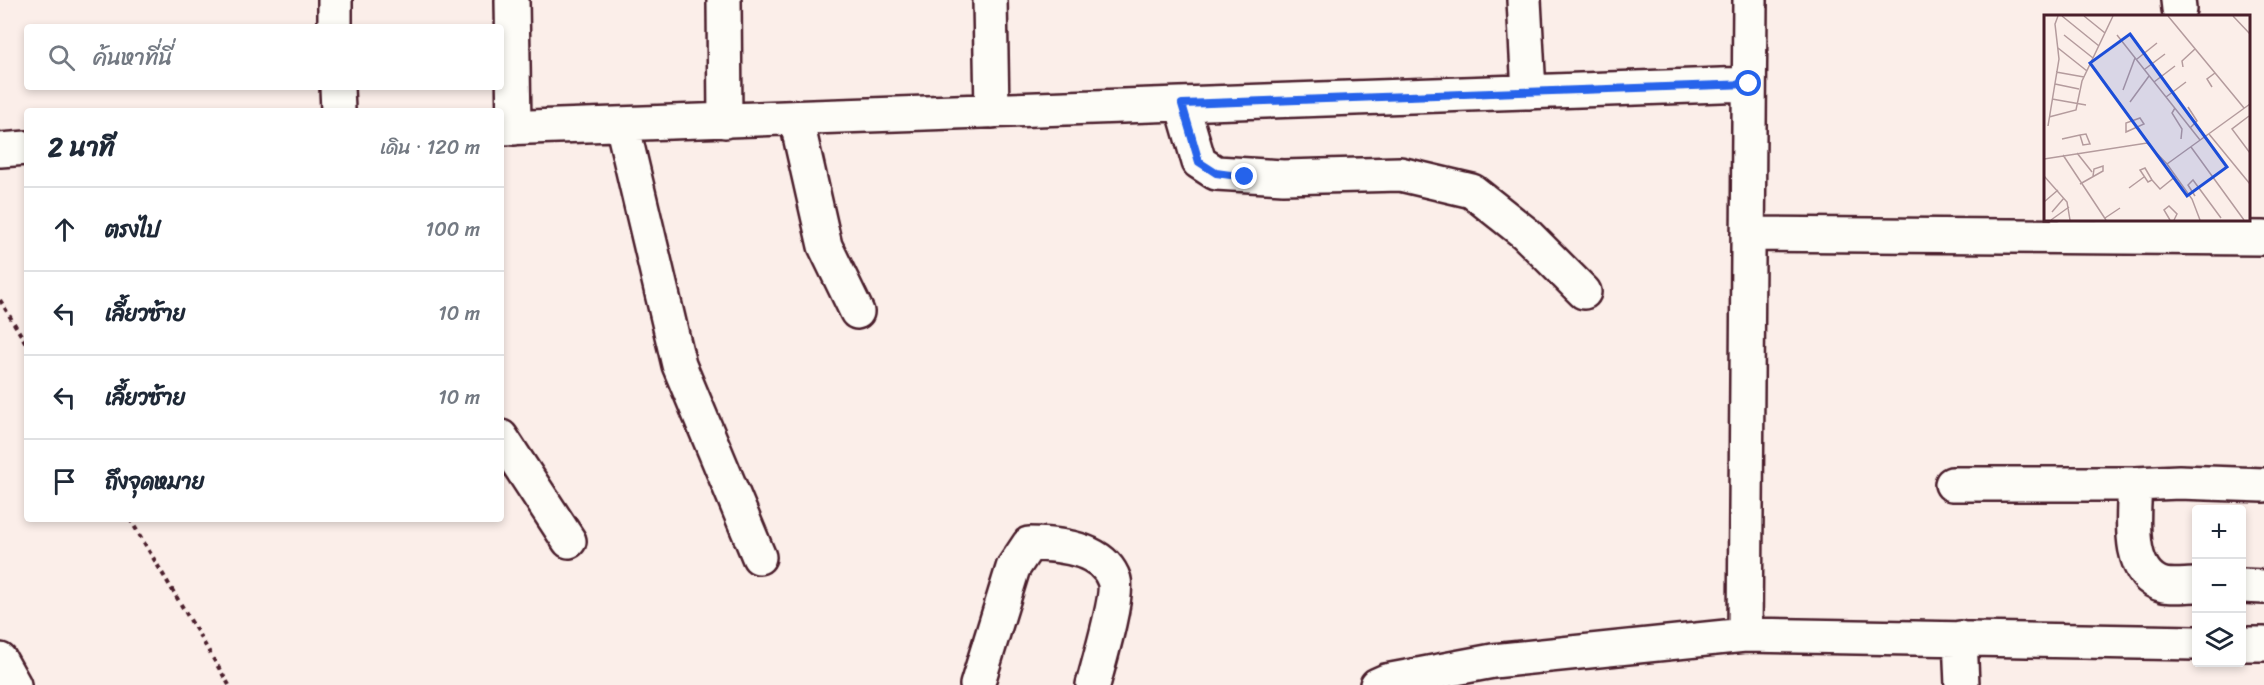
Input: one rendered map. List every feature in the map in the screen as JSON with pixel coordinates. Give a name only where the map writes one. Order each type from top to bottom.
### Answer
[{"type":"street","points":[[334,0],[335,24]]},
{"type":"street","points":[[512,0],[508,128],[1749,84]]},
{"type":"street","points":[[724,0],[725,121]]},
{"type":"street","points":[[990,0],[992,111]]},
{"type":"street","points":[[1524,0],[1529,92]]},
{"type":"street","points":[[1745,635],[1750,0]]},
{"type":"street","points":[[337,90],[338,108]]},
{"type":"street","points":[[1182,104],[1199,162],[1216,173],[1273,177],[1400,174],[1472,191],[1526,233],[1584,292]]},
{"type":"street","points":[[796,118],[825,246],[856,312]]},
{"type":"street","points":[[622,124],[679,365],[759,557]]},
{"type":"street","points":[[0,150],[24,148]]},
{"type":"street","points":[[1748,234],[2264,238]]},
{"type":"street","points":[[504,442],[568,541]]},
{"type":"street","points":[[1952,484],[2179,482],[2264,485]]},
{"type":"street","points":[[2135,484],[2133,528],[2138,559],[2151,579],[2157,582],[2164,585],[2192,585]]},
{"type":"street","points":[[977,685],[1013,568],[1029,544],[1048,544],[1086,552],[1104,562],[1115,582],[1106,636],[1093,685]]},
{"type":"street","points":[[2246,586],[2264,587]]},
{"type":"street","points":[[1377,685],[1386,681],[1493,661],[1745,635],[2192,643]]},
{"type":"street","points":[[1960,639],[1962,685]]},
{"type":"street","points":[[2246,644],[2264,644]]},
{"type":"street","points":[[0,660],[14,685]]},
{"type":"path","points":[[0,300],[24,340]]},
{"type":"path","points":[[132,522],[229,685]]},
{"type":"route","points":[[1245,177],[1216,173],[1199,162],[1182,104],[1749,84]]}]
